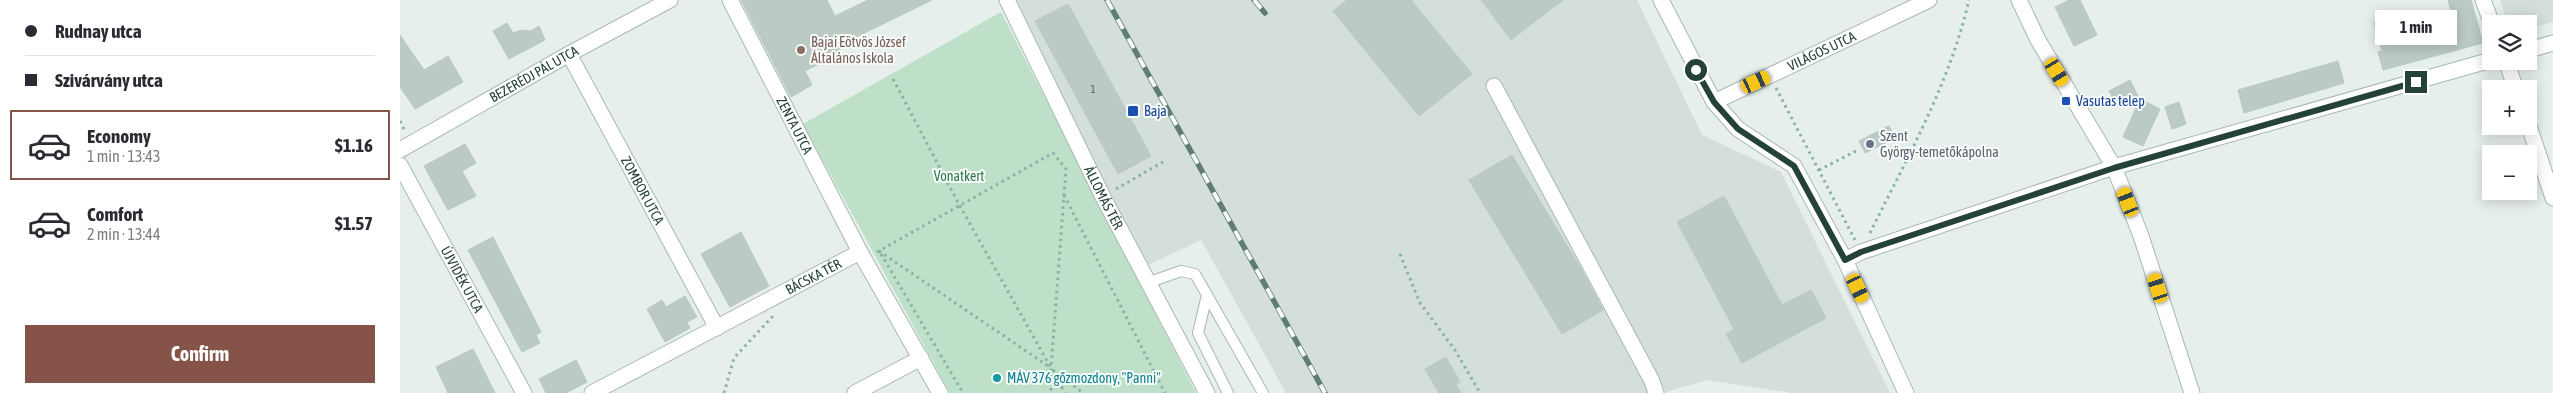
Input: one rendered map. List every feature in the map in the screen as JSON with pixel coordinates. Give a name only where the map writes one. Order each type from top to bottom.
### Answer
[{"type":"street","name":"BEZERÉDJ PÁL UTCA","points":[[400,150],[569,54],[670,0]]},
{"type":"street","name":"ZENTA UTCA","points":[[730,0],[862,255]]},
{"type":"street","name":"ÁLLOMÁS TÉR","points":[[1007,0],[1103,197],[1207,393]]},
{"type":"street","points":[[1661,0],[1714,102],[1738,129],[1794,166],[1845,260],[1906,393]]},
{"type":"street","name":"VILÁGOS UTCA","points":[[1714,102],[1929,0]]},
{"type":"street","points":[[2019,0],[2038,40],[2114,168],[2141,236],[2192,393]]},
{"type":"street","points":[[2483,0],[2489,15]]},
{"type":"street","points":[[2537,47],[2553,42]]},
{"type":"street","name":"ZOMBOR UTCA","points":[[569,54],[717,328]]},
{"type":"street","points":[[1845,260],[1861,252],[2114,168],[2482,63]]},
{"type":"street","points":[[1494,86],[1652,381],[1656,393]]},
{"type":"street","points":[[2532,135],[2553,198]]},
{"type":"street","name":"ÚJVIDÉK UTCA","points":[[400,165],[524,393]]},
{"type":"street","name":"BÁCSKA TÉR","points":[[592,393],[862,255]]},
{"type":"street","points":[[862,255],[940,393]]},
{"type":"street","points":[[855,393],[921,358]]},
{"type":"lane","points":[[1147,283],[1180,271],[1195,274],[1263,393]]},
{"type":"lane","points":[[1207,295],[1198,333],[1228,393]]},
{"type":"path","points":[[1861,252],[1943,83],[1962,32],[1969,0]]},
{"type":"path","points":[[1770,76],[1861,252]]},
{"type":"path","points":[[893,79],[960,206],[1065,393]]},
{"type":"path","points":[[1819,170],[1858,150]]},
{"type":"path","points":[[862,255],[879,251],[1053,153],[1066,169],[1051,368],[1051,393]]},
{"type":"path","points":[[1103,197],[1163,162]]},
{"type":"path","points":[[1064,194],[1165,393]]},
{"type":"path","points":[[879,251],[1051,368],[1082,393]]},
{"type":"path","points":[[879,251],[963,393]]},
{"type":"path","points":[[1400,254],[1420,303],[1455,350],[1480,393]]},
{"type":"path","points":[[724,393],[734,358],[780,309]]},
{"type":"shaded area","points":[[1009,0],[1637,0],[1702,135],[1781,172],[1890,393],[1792,393],[1707,380],[1663,393],[1286,393],[1201,240],[1144,267]]},
{"type":"shaded area","points":[[2500,0],[2553,0],[2553,22],[2537,27],[2537,15],[2505,15]]},
{"type":"green space","name":"Vonatkert","points":[[1001,12],[1196,393],[950,393],[803,124]]},
{"type":"building","name":"Bajai Eötvös József Általános Iskola","points":[[741,0],[827,0],[835,16],[868,0],[932,0],[838,46],[842,53],[805,71],[812,85],[791,97]]},
{"type":"building","points":[[1347,0],[1411,0],[1472,74],[1419,116],[1333,11]]},
{"type":"building","points":[[1481,0],[1563,0],[1511,40]]},
{"type":"building","points":[[2069,0],[2080,0],[2097,35],[2074,46],[2055,7]]},
{"type":"building","points":[[2448,0],[2471,0],[2482,43],[2383,70],[2378,52],[2382,51],[2374,23],[2394,18],[2397,27],[2451,11]]},
{"type":"building","points":[[1068,4],[1151,156],[1118,174],[1035,21]]},
{"type":"building","points":[[507,23],[513,33],[521,30],[531,31],[539,26],[545,40],[509,59],[493,31]]},
{"type":"building","points":[[400,35],[424,70],[448,56],[463,82],[415,109],[400,87]]},
{"type":"building","points":[[2338,61],[2344,83],[2244,113],[2238,90]]},
{"type":"building","points":[[2130,80],[2138,96],[2117,106],[2109,91]]},
{"type":"building","points":[[2140,99],[2160,109],[2143,146],[2123,137]]},
{"type":"building","points":[[2179,102],[2186,124],[2172,129],[2165,107]]},
{"type":"building","name":"Szent György-temetőkápolna","points":[[1889,126],[1895,138],[1865,153],[1859,141]]},
{"type":"building","points":[[465,144],[476,163],[462,171],[476,196],[448,210],[424,166]]},
{"type":"building","points":[[1512,155],[1580,267],[1603,310],[1562,334],[1469,180]]},
{"type":"building","points":[[1724,196],[1782,305],[1811,290],[1826,318],[1742,363],[1726,334],[1734,329],[1677,222]]},
{"type":"building","points":[[741,232],[769,286],[730,307],[701,254]]},
{"type":"building","points":[[493,237],[541,332],[536,335],[540,343],[522,352],[468,250]]},
{"type":"building","points":[[685,296],[697,317],[687,322],[690,328],[665,342],[647,309],[662,300],[666,307]]},
{"type":"building","points":[[473,349],[495,393],[448,393],[436,367]]},
{"type":"building","points":[[1446,357],[1460,382],[1456,384],[1461,393],[1439,393],[1425,369]]},
{"type":"building","points":[[576,360],[587,382],[566,393],[546,393],[539,379]]},
{"type":"railway","points":[[1107,0],[1325,393]]},
{"type":"railway","points":[[1254,0],[1265,13]]},
{"type":"place","name":"Bajai Eötvös József Általános Iskola","points":[[801,50]]},
{"type":"place","name":"Vasutas telep","points":[[2066,101]]},
{"type":"place","name":"Baja","points":[[1133,111]]},
{"type":"place","name":"Szent György-temetőkápolna","points":[[1870,144]]},
{"type":"place","name":"MÁV 376 gőzmozdony, \"Panni\"","points":[[997,378]]},
{"type":"route","points":[[1696,70],[1714,102],[1738,129],[1794,166],[1845,260],[1861,252],[2114,168],[2416,82]]}]
